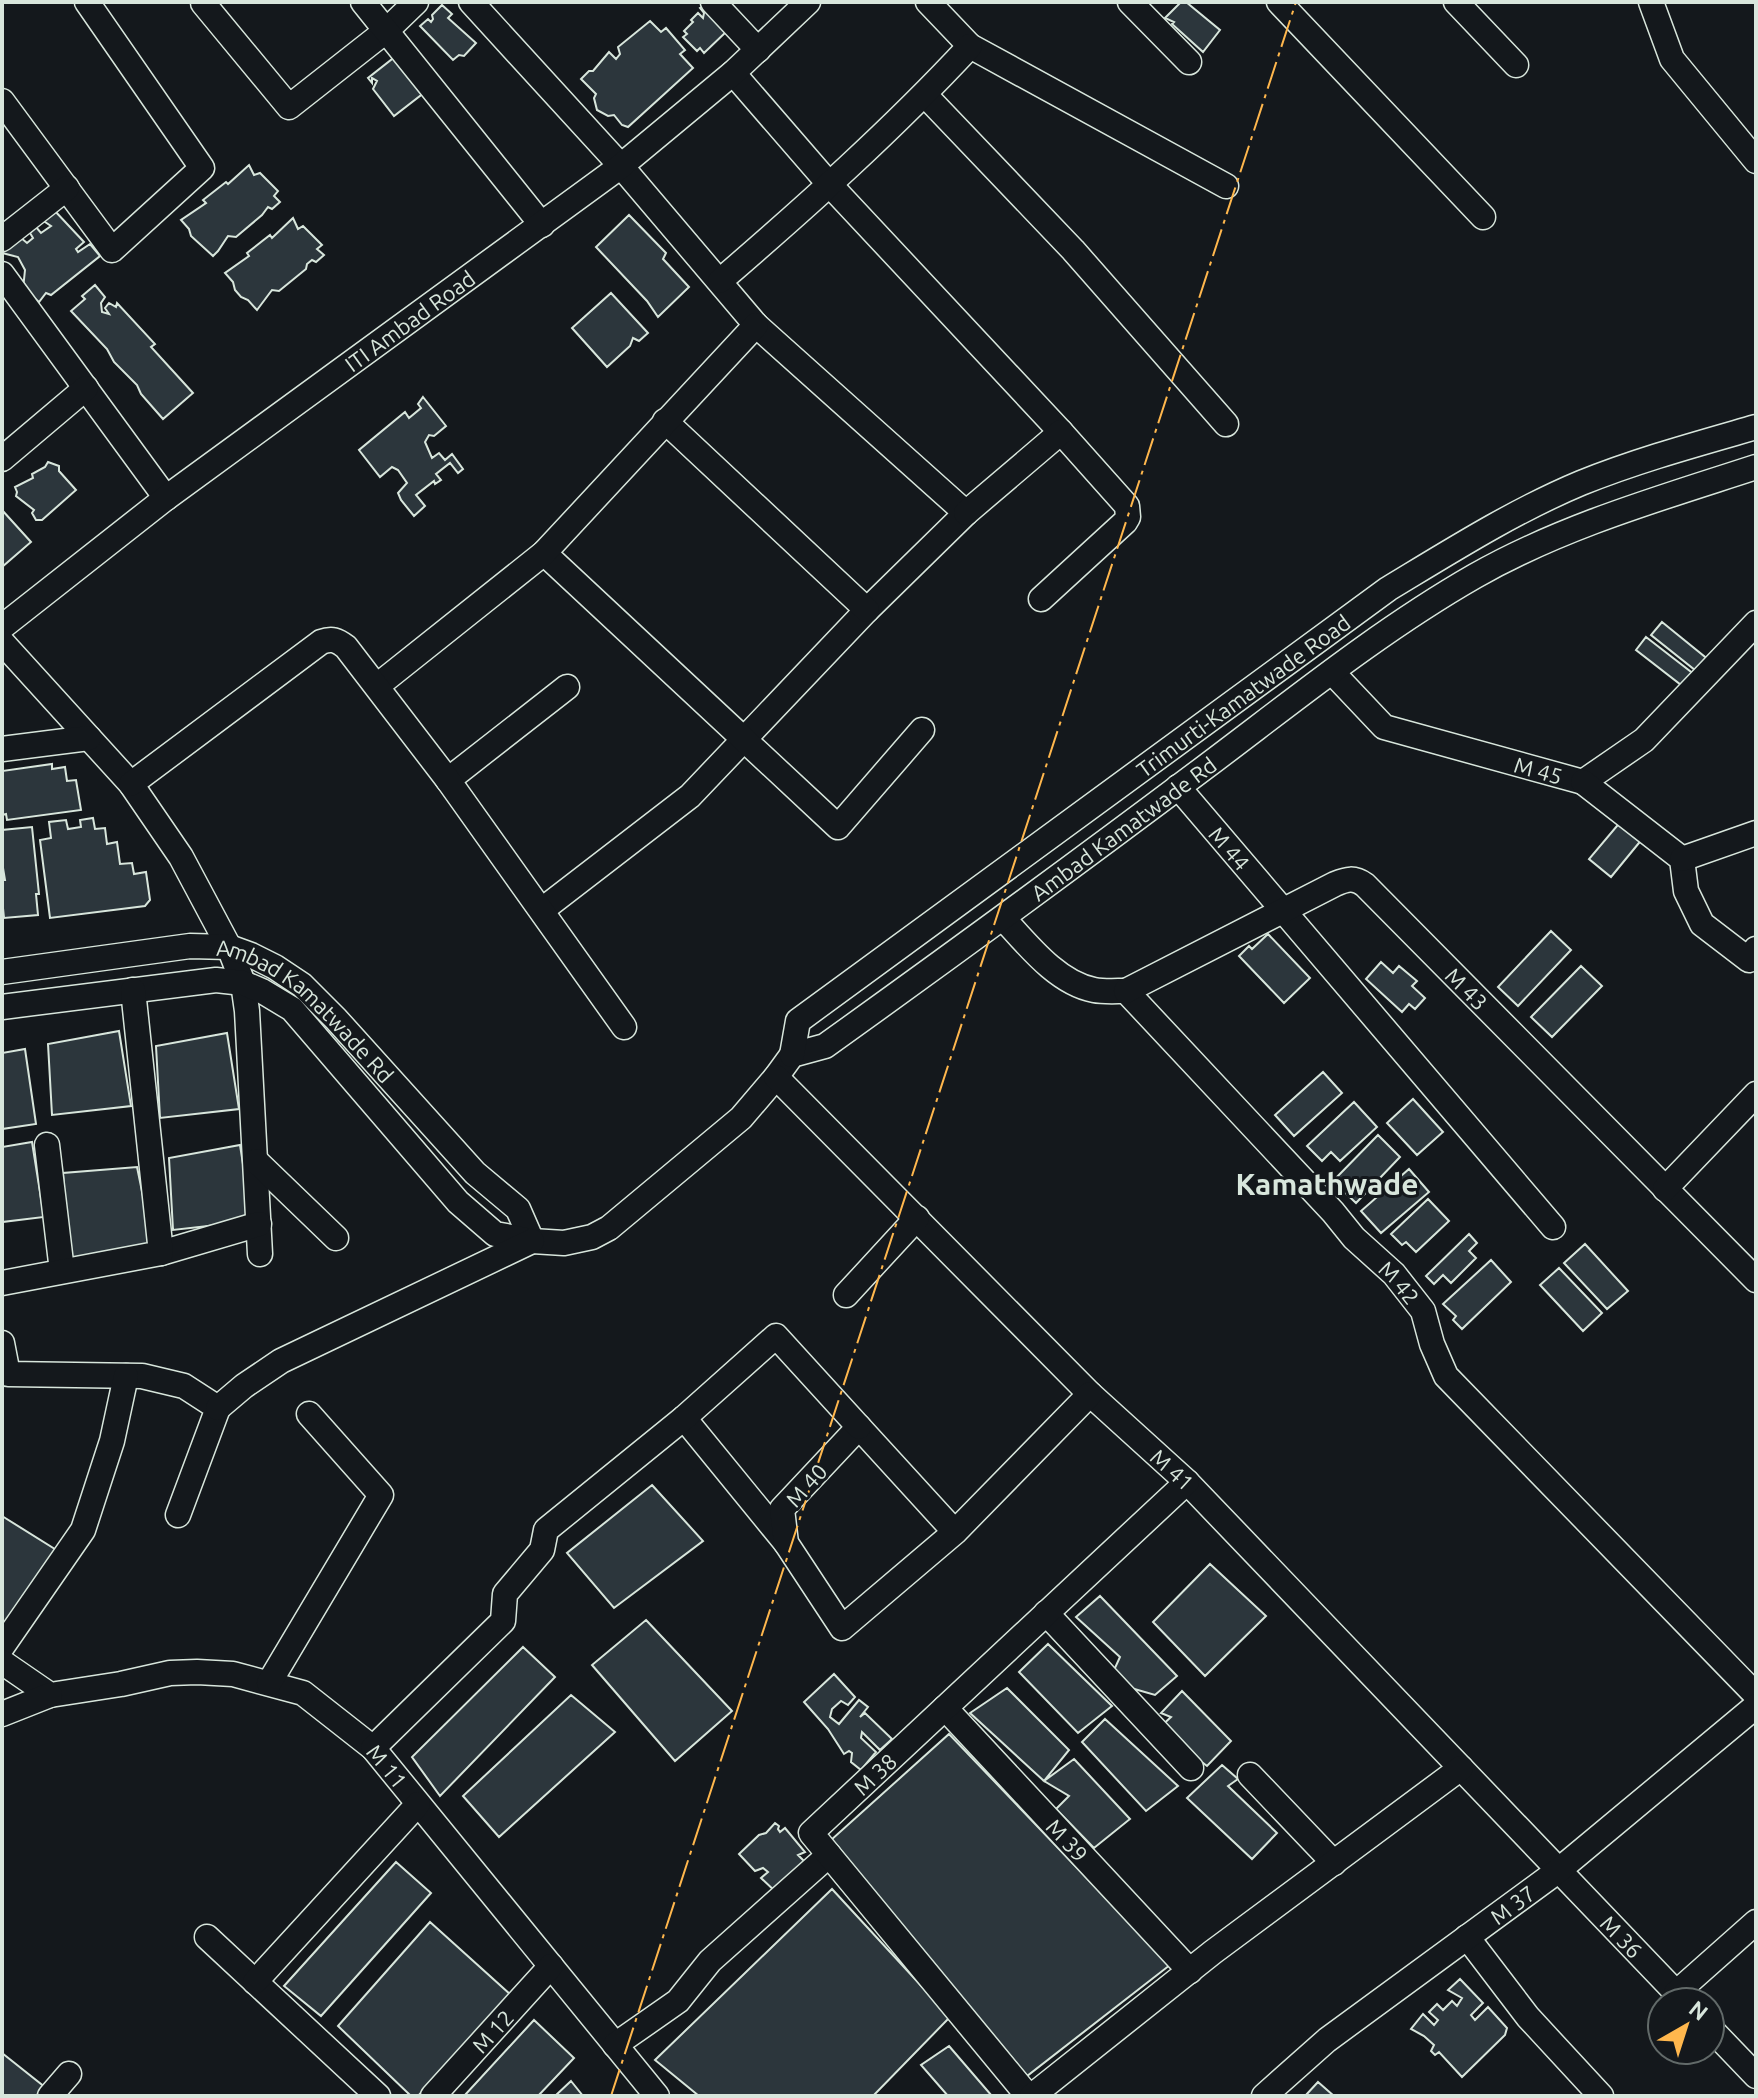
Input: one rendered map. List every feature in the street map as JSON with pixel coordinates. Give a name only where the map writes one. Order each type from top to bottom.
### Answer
[{"type":"street","points":[[2,101],[112,250],[202,168],[87,2]]},
{"type":"street","points":[[204,2],[289,107],[387,30],[416,2]]},
{"type":"street","points":[[363,2],[542,225]]},
{"type":"street","points":[[471,2],[621,166],[756,325],[966,513]]},
{"type":"street","points":[[713,2],[758,50]]},
{"type":"street","name":"ITI Ambad Road","points":[[2,627],[166,498],[621,166],[733,73],[808,2]]},
{"type":"street","points":[[928,2],[970,46],[1226,186]]},
{"type":"street","points":[[1130,2],[1189,62]]},
{"type":"street","points":[[1279,2],[1483,217]]},
{"type":"street","points":[[1456,2],[1516,65]]},
{"type":"street","points":[[1651,2],[1672,59],[1756,161]]},
{"type":"street","points":[[720,281],[830,185],[925,95],[970,46]]},
{"type":"street","points":[[733,73],[830,185],[1127,506],[1125,522],[1041,599]]},
{"type":"street","points":[[925,95],[1073,250],[1226,424]]},
{"type":"street","points":[[2,239],[67,188]]},
{"type":"street","points":[[2,274],[166,498]]},
{"type":"street","points":[[377,686],[544,553],[756,325]]},
{"type":"street","points":[[2,459],[86,388]]},
{"type":"street","points":[[665,421],[867,610]]},
{"type":"street","name":"Trimurti-Kamatwade Road","points":[[792,1055],[798,1021],[1388,589],[1463,544],[1581,483],[1654,457],[1756,427]]},
{"type":"street","points":[[542,910],[690,796],[867,610],[966,513],[1061,432]]},
{"type":"street","name":"Ambad Kamatwade Rd","points":[[2,1007],[216,980],[243,983],[292,1009],[458,1202],[495,1234],[532,1241],[577,1242],[609,1228],[741,1118],[792,1055],[825,1046],[1003,918],[1332,672],[1427,606],[1476,575],[1536,545],[1613,514],[1756,467]]},
{"type":"street","points":[[544,553],[838,827],[922,730]]},
{"type":"street","name":"M 45","points":[[1332,672],[1384,727],[1583,782],[1644,740],[1756,623]]},
{"type":"street","points":[[131,784],[321,642],[338,640],[448,780],[624,1027]]},
{"type":"street","points":[[2,642],[131,784],[181,857],[229,947],[243,983],[247,1011],[260,1254]]},
{"type":"street","points":[[448,780],[567,687]]},
{"type":"street","points":[[2,749],[89,738]]},
{"type":"street","points":[[1583,782],[1682,859],[1686,891],[1702,924],[1749,960],[1756,949]]},
{"type":"street","name":"M 44","points":[[1178,787],[1553,1227]]},
{"type":"street","points":[[1682,859],[1756,833]]},
{"type":"street","name":"M 43","points":[[1126,991],[1282,910],[1346,879],[1356,879],[1756,1280]]},
{"type":"street","points":[[1003,918],[1039,958],[1069,980],[1094,990],[1126,991]]},
{"type":"street","name":"Ambad Kamatwade Rd","points":[[2,972],[190,946],[229,947],[275,967],[302,985],[475,1173],[518,1209],[532,1241]]},
{"type":"street","points":[[133,990],[161,1253]]},
{"type":"street","name":"M 42","points":[[1126,991],[1354,1238],[1394,1274],[1423,1311],[1432,1344],[1446,1376],[1756,1695]]},
{"type":"street","points":[[301,1019],[318,1002]]},
{"type":"street","name":"M 41","points":[[776,1077],[1090,1394],[1187,1482],[1559,1870]]},
{"type":"street","points":[[1665,1189],[1756,1094]]},
{"type":"street","points":[[47,1145],[62,1271]]},
{"type":"street","points":[[256,1161],[336,1238]]},
{"type":"street","points":[[846,1295],[917,1218]]},
{"type":"street","points":[[2,1283],[161,1253],[259,1224]]},
{"type":"street","points":[[178,1515],[218,1408],[253,1379],[281,1361],[532,1241]]},
{"type":"street","points":[[373,1748],[503,1621],[505,1594],[542,1550],[546,1530],[684,1418],[776,1336],[955,1532]]},
{"type":"street","points":[[2,1343],[8,1374],[142,1376],[184,1386],[218,1408]]},
{"type":"street","points":[[2,1647],[83,1530],[112,1441],[126,1376]]},
{"type":"street","points":[[684,1418],[786,1543],[842,1628],[955,1532],[1090,1394]]},
{"type":"street","points":[[269,1683],[381,1495],[309,1414]]},
{"type":"street","name":"M 40","points":[[786,1543],[782,1509],[859,1427]]},
{"type":"street","name":"M 38","points":[[1030,2096],[811,1833],[1187,1482]]},
{"type":"street","points":[[1046,1613],[1191,1768]]},
{"type":"street","points":[[2,1662],[50,1695]]},
{"type":"street","name":"M 11","points":[[2,1714],[50,1695],[170,1673],[233,1674],[303,1693],[373,1748],[657,2096]]},
{"type":"street","name":"M 37","points":[[1264,2096],[1327,2040],[1559,1870],[1756,1706]]},
{"type":"street","name":"M 39","points":[[945,1708],[1190,1971]]},
{"type":"street","points":[[1030,2096],[1190,1971],[1461,1768]]},
{"type":"street","points":[[1250,1775],[1334,1863]]},
{"type":"street","points":[[255,1982],[418,1804]]},
{"type":"street","points":[[615,2045],[678,2001],[710,1961],[829,1855]]},
{"type":"street","name":"M 36","points":[[1559,1870],[1670,1986]]},
{"type":"street","points":[[1691,1986],[1756,1922]]},
{"type":"street","points":[[207,1937],[378,2096]]},
{"type":"street","points":[[1467,1937],[1528,2017],[1601,2096]]},
{"type":"street","name":"M 12","points":[[433,2096],[551,1966]]},
{"type":"street","points":[[1726,2045],[1756,2076]]},
{"type":"street","points":[[50,2096],[69,2074]]},
{"type":"building","points":[[1181,2],[1186,2],[1220,30],[1203,52],[1172,24],[1174,22],[1165,18]]},
{"type":"building","points":[[442,5],[452,14],[448,18],[476,43],[464,56],[459,55],[453,60],[420,26],[428,19],[431,22],[432,15]]},
{"type":"building","points":[[703,6],[727,31],[704,53],[700,48],[697,51],[683,37],[698,13],[703,18],[700,8]]},
{"type":"building","points":[[650,21],[661,32],[666,28],[685,50],[680,54],[693,68],[628,127],[614,115],[608,116],[597,110],[596,94],[581,79],[593,71],[609,52],[616,59],[620,54],[618,47]]},
{"type":"building","points":[[396,56],[425,92],[394,116],[373,89],[377,81],[372,78],[372,83],[368,78]]},
{"type":"building","points":[[249,165],[254,175],[260,173],[278,191],[274,196],[280,202],[272,209],[268,207],[236,237],[228,236],[213,256],[191,236],[181,220],[206,203],[203,200],[226,182],[228,184]]},
{"type":"building","points":[[54,210],[84,242],[76,249],[78,252],[90,244],[100,256],[51,295],[46,293],[39,302],[23,289],[25,270],[18,257],[2,253],[20,237],[27,243],[33,238],[30,233],[36,227],[41,233],[51,226],[42,220]]},
{"type":"building","points":[[629,215],[666,253],[663,259],[689,287],[658,317],[596,247]]},
{"type":"building","points":[[293,218],[298,229],[303,226],[322,245],[317,249],[324,255],[316,262],[312,260],[307,264],[306,269],[279,291],[272,290],[257,310],[241,297],[225,273]]},
{"type":"building","points":[[95,285],[105,297],[101,303],[102,312],[109,314],[105,308],[109,303],[116,307],[117,303],[155,344],[151,347],[193,393],[163,419],[137,385],[114,362],[107,349],[71,311]]},
{"type":"building","points":[[611,293],[648,333],[639,341],[633,338],[630,346],[607,367],[572,328]]},
{"type":"building","points":[[423,397],[446,426],[434,436],[429,435],[425,442],[432,458],[439,453],[445,460],[452,454],[463,469],[458,473],[450,463],[436,474],[441,480],[435,484],[434,481],[416,495],[425,506],[414,516],[398,493],[407,483],[398,470],[392,467],[380,477],[359,450],[405,412],[409,418],[421,408],[418,404]]},
{"type":"building","points":[[48,462],[59,466],[59,471],[76,490],[42,520],[36,520],[32,513],[34,510],[16,496],[15,487],[33,478],[32,474]]},
{"type":"building","points":[[2,510],[31,542],[2,567]]},
{"type":"building","points":[[1662,622],[1710,661],[1700,674],[1651,635]]},
{"type":"building","points":[[1646,637],[1695,675],[1685,688],[1636,650]]},
{"type":"building","points":[[52,764],[52,769],[65,767],[67,781],[76,780],[81,810],[7,820],[6,814],[2,815],[2,771]]},
{"type":"building","points":[[93,818],[95,829],[105,828],[107,844],[117,842],[120,864],[132,863],[134,874],[146,872],[150,900],[145,906],[50,918],[40,840],[51,838],[49,822],[66,820],[68,829],[81,827],[80,820]]},
{"type":"building","points":[[1622,820],[1643,838],[1611,877],[1589,859]]},
{"type":"building","points":[[32,827],[39,894],[36,894],[38,915],[4,918],[2,830]]},
{"type":"building","points":[[1551,931],[1571,950],[1518,1006],[1498,987]]},
{"type":"building","points":[[1268,934],[1310,978],[1284,1003],[1239,956]]},
{"type":"building","points":[[1381,962],[1393,973],[1399,966],[1417,981],[1412,986],[1425,998],[1415,1009],[1409,1004],[1402,1012],[1366,979]]},
{"type":"building","points":[[1581,966],[1602,986],[1552,1037],[1531,1017]]},
{"type":"building","points":[[119,1031],[131,1106],[52,1115],[48,1044]]},
{"type":"building","points":[[227,1033],[239,1109],[160,1118],[156,1046]]},
{"type":"building","points":[[25,1049],[36,1124],[2,1129],[2,1053]]},
{"type":"building","points":[[1323,1072],[1342,1093],[1294,1136],[1275,1115]]},
{"type":"building","points":[[1413,1099],[1443,1132],[1417,1155],[1387,1123]]},
{"type":"building","points":[[1354,1102],[1377,1127],[1340,1161],[1331,1152],[1322,1161],[1307,1146]]},
{"type":"building","points":[[1378,1135],[1400,1157],[1356,1203],[1333,1181]]},
{"type":"building","points":[[32,1142],[44,1217],[2,1222],[2,1147]]},
{"type":"building","points":[[240,1145],[252,1221],[173,1230],[169,1158]]},
{"type":"building","points":[[137,1167],[153,1245],[69,1262],[63,1173]]},
{"type":"building","points":[[1409,1169],[1429,1192],[1381,1233],[1361,1211]]},
{"type":"building","points":[[1428,1199],[1449,1221],[1416,1252],[1406,1242],[1402,1245],[1391,1234]]},
{"type":"building","points":[[1469,1234],[1477,1243],[1469,1251],[1476,1258],[1451,1283],[1443,1275],[1434,1284],[1426,1276]]},
{"type":"building","points":[[1585,1244],[1628,1291],[1607,1309],[1564,1263]]},
{"type":"building","points":[[1491,1260],[1511,1282],[1462,1329],[1453,1320],[1456,1316],[1443,1304]]},
{"type":"building","points":[[1559,1268],[1602,1313],[1583,1331],[1540,1285]]},
{"type":"building","points":[[652,1485],[703,1541],[614,1608],[567,1553]]},
{"type":"building","points":[[2,1516],[58,1551],[2,1633]]},
{"type":"building","points":[[1210,1564],[1266,1616],[1205,1676],[1153,1622]]},
{"type":"building","points":[[1100,1596],[1177,1676],[1155,1695],[1131,1688],[1114,1670],[1120,1657],[1076,1617]]},
{"type":"building","points":[[646,1620],[732,1711],[675,1761],[592,1665]]},
{"type":"building","points":[[1048,1644],[1112,1706],[1078,1733],[1019,1672]]},
{"type":"building","points":[[523,1647],[555,1677],[440,1796],[412,1757]]},
{"type":"building","points":[[834,1674],[855,1697],[848,1705],[841,1701],[832,1709],[830,1717],[839,1724],[859,1700],[868,1707],[860,1717],[865,1713],[892,1739],[880,1750],[862,1732],[861,1738],[876,1752],[861,1770],[851,1762],[852,1753],[844,1754],[828,1729],[804,1702]]},
{"type":"building","points":[[1007,1688],[1069,1750],[1044,1781],[970,1713]]},
{"type":"building","points":[[1182,1691],[1231,1741],[1207,1766],[1203,1763],[1196,1766],[1160,1727],[1171,1717],[1161,1713]]},
{"type":"building","points":[[571,1695],[615,1732],[499,1837],[463,1796]]},
{"type":"building","points":[[1105,1719],[1178,1786],[1146,1811],[1082,1742]]},
{"type":"building","points":[[949,1734],[1170,1965],[1027,2076],[831,1840]]},
{"type":"building","points":[[1074,1759],[1130,1819],[1094,1848],[1056,1809],[1069,1796],[1044,1781]]},
{"type":"building","points":[[1222,1765],[1238,1779],[1228,1786],[1277,1833],[1252,1859],[1187,1798]]},
{"type":"building","points":[[775,1823],[780,1832],[785,1828],[805,1852],[798,1855],[806,1863],[777,1893],[761,1878],[768,1872],[763,1868],[755,1871],[739,1854]]},
{"type":"building","points":[[396,1862],[431,1893],[321,2016],[284,1986]]},
{"type":"building","points":[[832,1889],[950,2017],[873,2096],[699,2096],[655,2060]]},
{"type":"building","points":[[430,1922],[511,1995],[418,2096],[411,2096],[338,2026]]},
{"type":"building","points":[[1460,1979],[1483,2003],[1471,2015],[1475,2020],[1488,2007],[1507,2028],[1505,2035],[1462,2077],[1439,2052],[1435,2055],[1431,2051],[1434,2045],[1411,2029],[1423,2014],[1434,2025],[1438,2020],[1429,2012],[1437,2004],[1443,2010],[1452,2001],[1457,2006],[1462,1998],[1448,1990]]},
{"type":"building","points":[[534,2020],[574,2058],[538,2096],[464,2096]]},
{"type":"building","points":[[949,2046],[992,2096],[948,2096],[921,2065]]},
{"type":"building","points":[[2,2053],[46,2088],[40,2096],[2,2096]]},
{"type":"building","points":[[571,2081],[583,2096],[555,2096]]},
{"type":"building","points":[[1318,2082],[1334,2096],[1305,2096]]},
{"type":"power","points":[[611,2096],[1296,2]]},
{"type":"district","name":"Kamathwade","points":[[1327,1184]]}]
